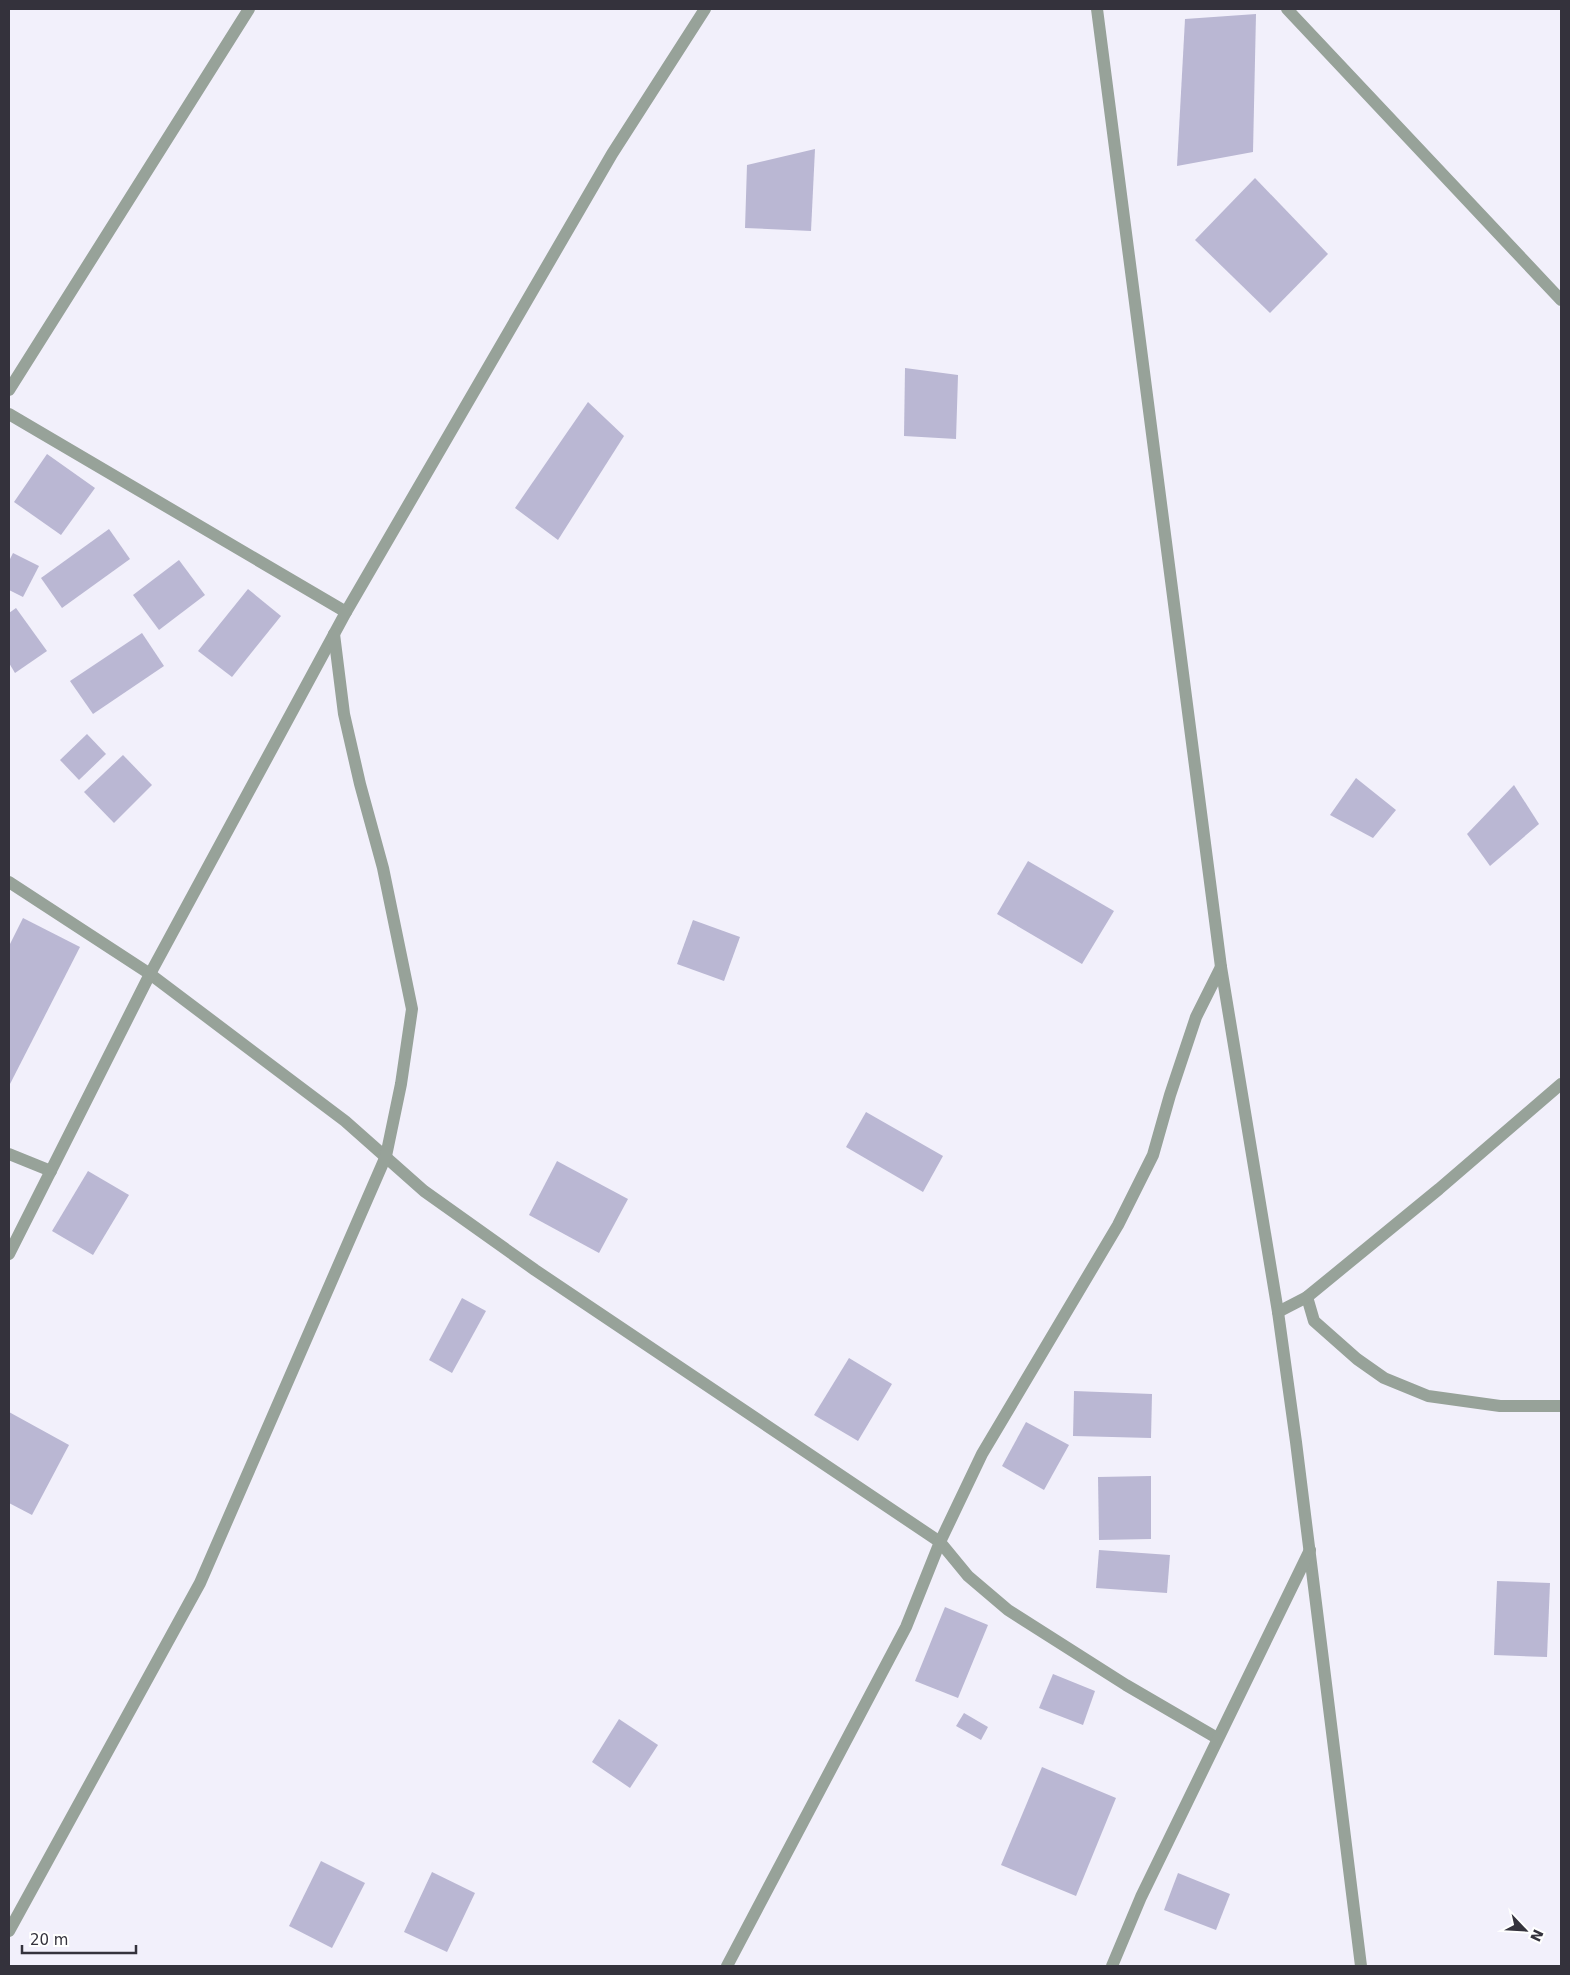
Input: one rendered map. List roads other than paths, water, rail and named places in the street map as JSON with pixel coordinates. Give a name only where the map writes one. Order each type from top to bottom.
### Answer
[{"type":"street","points":[[9,390],[249,9]]},
{"type":"street","points":[[9,1254],[150,974],[346,612],[612,154],[705,9]]},
{"type":"street","points":[[1097,9],[1221,967],[1278,1312],[1296,1442],[1361,1966]]},
{"type":"street","points":[[1287,9],[1561,300]]},
{"type":"street","points":[[9,414],[346,612]]},
{"type":"street","points":[[9,1931],[200,1583],[386,1156],[401,1084],[412,1009],[383,868],[360,784],[344,714],[334,634]]},
{"type":"street","points":[[9,882],[150,974],[345,1120],[424,1191],[535,1270],[940,1542],[968,1576],[1008,1610],[1126,1685],[1217,1738]]},
{"type":"street","points":[[727,1966],[906,1627],[940,1542],[982,1454],[1118,1225],[1153,1155],[1170,1095],[1196,1017],[1221,967]]},
{"type":"street","points":[[1278,1312],[1307,1297],[1439,1189],[1561,1084]]},
{"type":"street","points":[[9,1154],[51,1171]]},
{"type":"street","points":[[1307,1297],[1314,1320],[1357,1359],[1384,1378],[1428,1396],[1500,1406],[1561,1406]]},
{"type":"street","points":[[1112,1966],[1141,1897],[1310,1550]]}]
